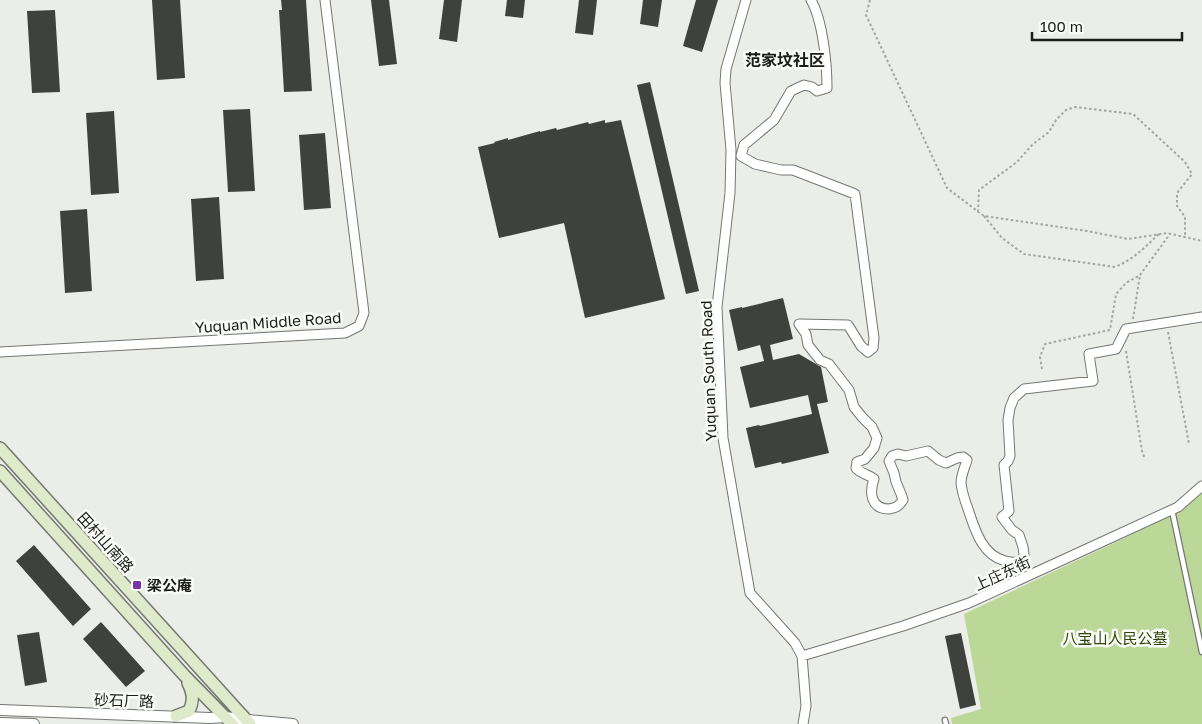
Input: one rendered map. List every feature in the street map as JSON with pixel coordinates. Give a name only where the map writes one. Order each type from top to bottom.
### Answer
[{"type":"main road","name":"田村山南路","points":[[0,448],[245,723]]},
{"type":"main road","name":"田村山南路","points":[[0,471],[184,675],[228,721]]},
{"type":"main road","points":[[176,716],[189,711],[192,705],[192,692],[184,675]]},
{"type":"street","name":"Yuquan Middle Road","points":[[0,352],[345,333],[359,326],[364,313],[325,0]]},
{"type":"street","name":"Yuquan South Road","points":[[746,0],[726,69],[725,83],[732,150],[730,193],[717,307],[723,438],[750,593],[795,642],[802,656],[806,706],[803,724]]},
{"type":"street","points":[[811,0],[815,6],[820,27],[826,70],[826,88],[817,91],[804,84],[791,92],[774,120],[744,145],[741,156],[755,164],[782,170],[793,170],[855,194],[874,338],[873,348],[868,352],[861,346],[848,325],[799,324],[806,334],[808,345],[820,360],[829,364],[849,390],[854,407],[872,427],[877,438],[874,448],[865,459],[857,462],[856,468],[874,479],[871,489],[878,507],[893,508],[898,506],[903,500],[889,461],[892,456],[898,454],[906,456],[928,451],[939,460],[946,462],[963,457],[967,460],[961,482],[974,528],[982,545],[992,555],[1001,560],[1014,563],[1021,562],[1024,555],[1019,535],[1012,530],[1002,517],[1009,511],[1004,465],[1010,456],[1008,420],[1014,398],[1024,390],[1093,381],[1089,354],[1116,349],[1126,329],[1202,317]]},
{"type":"street","name":"上庄东街","points":[[802,656],[903,626],[969,603],[1178,507],[1202,486]]},
{"type":"street","name":"砂石厂路","points":[[0,710],[176,716],[245,723],[293,724]]},
{"type":"street","points":[[0,723],[34,724]]},
{"type":"lane","points":[[1172,510],[1202,652]]},
{"type":"path","points":[[870,0],[866,15],[947,188],[984,216],[1002,238],[1024,254],[1115,267],[1127,262],[1159,234]]},
{"type":"path","points":[[978,212],[979,190],[1017,162],[1033,144],[1049,132],[1056,120],[1066,110],[1075,107],[1134,114],[1185,162],[1192,174],[1177,193],[1177,206],[1185,217],[1185,237]]},
{"type":"path","points":[[984,216],[1128,239],[1167,233],[1202,241]]},
{"type":"path","points":[[1042,369],[1040,357],[1045,344],[1110,330],[1116,294],[1126,283],[1140,275],[1170,234]]},
{"type":"path","points":[[1132,328],[1140,275]]},
{"type":"path","points":[[1167,328],[1189,444]]},
{"type":"path","points":[[1126,349],[1142,451],[1145,459]]},
{"type":"green space","name":"八宝山人民公墓","points":[[1202,491],[1202,724],[952,724],[951,718],[981,709],[964,614],[1175,514]]},
{"type":"building","points":[[152,0],[180,0],[185,78],[157,80]]},
{"type":"building","points":[[281,0],[306,0],[312,91],[284,92],[279,10],[282,10]]},
{"type":"building","points":[[371,0],[389,0],[397,64],[379,66]]},
{"type":"building","points":[[444,0],[462,0],[457,42],[439,39]]},
{"type":"building","points":[[507,0],[525,0],[523,18],[505,16]]},
{"type":"building","points":[[579,0],[597,0],[593,35],[575,33]]},
{"type":"building","points":[[643,0],[662,0],[658,27],[640,24]]},
{"type":"building","points":[[696,0],[718,0],[702,52],[683,46]]},
{"type":"building","points":[[55,10],[60,92],[32,93],[27,11]]},
{"type":"building","points":[[650,82],[699,291],[686,294],[637,85]]},
{"type":"building","points":[[250,109],[255,191],[228,192],[223,110]]},
{"type":"building","points":[[114,111],[119,193],[91,195],[86,113]]},
{"type":"building","points":[[605,120],[605,123],[621,120],[665,299],[585,318],[564,223],[499,238],[478,147],[540,131],[556,128],[557,130],[588,122],[589,124]]},
{"type":"building","points":[[325,133],[331,208],[304,210],[299,135]]},
{"type":"building","points":[[219,197],[224,279],[196,281],[191,199]]},
{"type":"building","points":[[87,209],[92,291],[65,293],[60,211]]},
{"type":"building","points":[[783,298],[793,339],[770,345],[773,360],[799,354],[821,367],[828,402],[817,404],[829,453],[755,468],[746,428],[812,414],[808,395],[750,408],[740,367],[764,361],[760,345],[738,351],[729,310]]},
{"type":"building","points":[[34,545],[91,609],[73,626],[16,561]]},
{"type":"building","points":[[101,622],[145,671],[126,687],[83,639]]},
{"type":"building","points":[[39,632],[47,682],[25,686],[17,635]]},
{"type":"building","points":[[961,633],[976,705],[960,709],[945,636]]},
{"type":"place","name":"梁公庵","points":[[137,585]]},
{"type":"district","name":"范家坟社区","points":[[785,60]]}]
